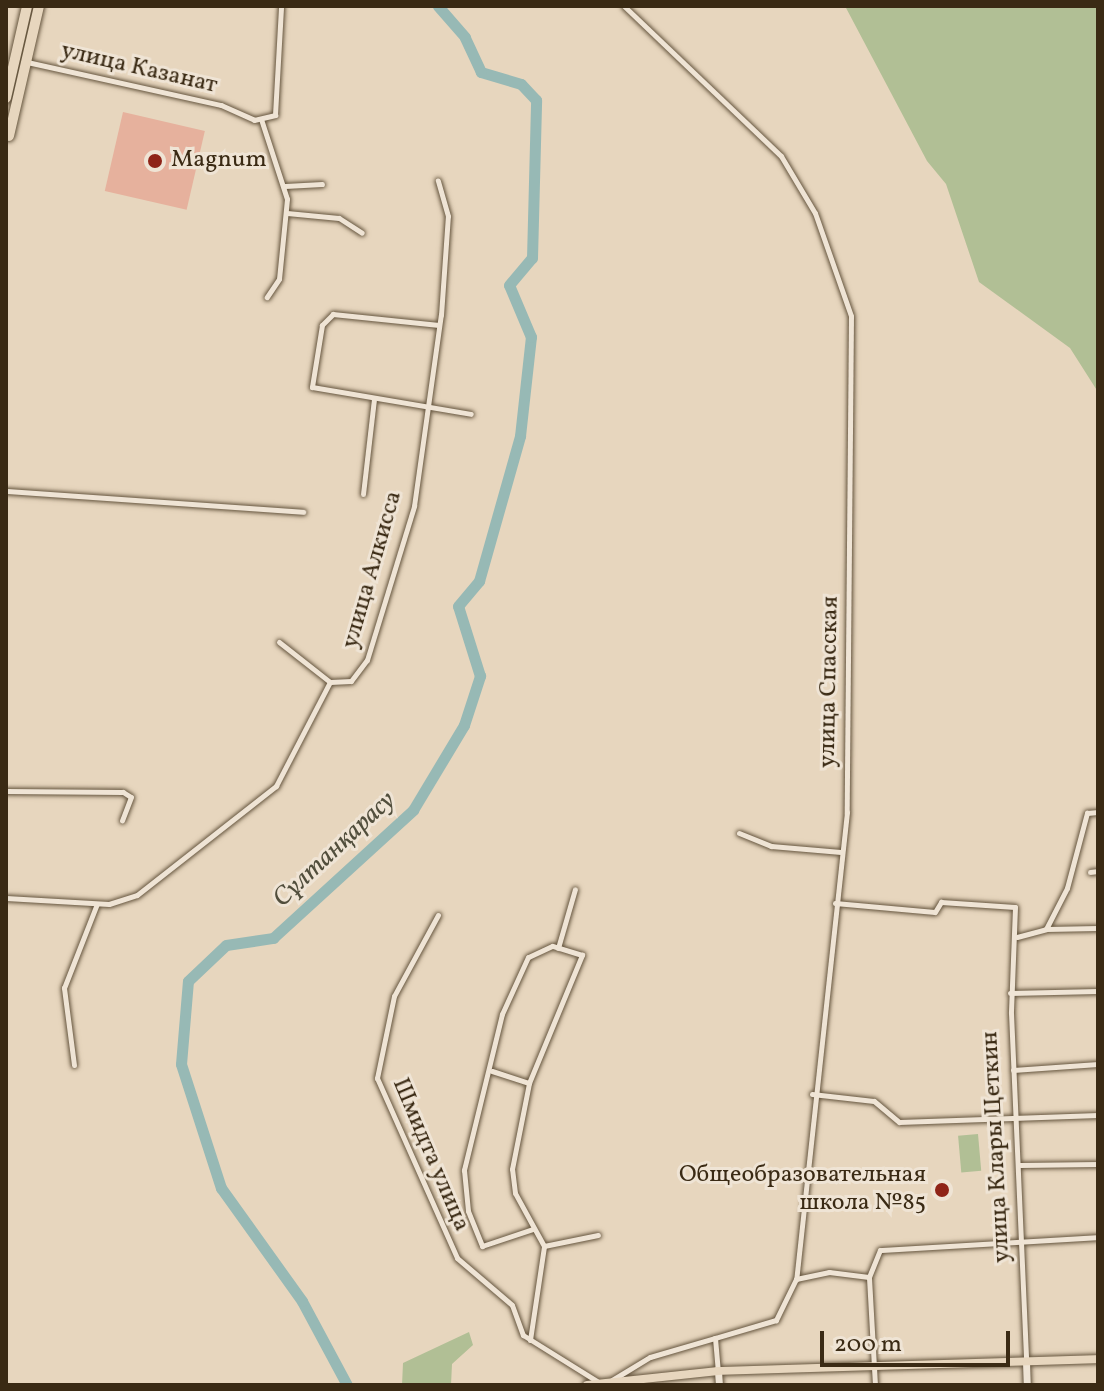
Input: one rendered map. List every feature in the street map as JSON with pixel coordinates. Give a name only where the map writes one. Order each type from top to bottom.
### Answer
[{"type":"highway","points":[[6,98],[27,6]]},
{"type":"highway","points":[[9,136],[39,6]]},
{"type":"main road","points":[[6,148],[9,136]]},
{"type":"main road","points":[[587,1385],[718,1371],[1098,1359]]},
{"type":"street","points":[[267,297],[279,279],[287,213],[285,186],[261,119],[275,115],[281,6]]},
{"type":"street","name":"улица Спасская","points":[[612,1380],[650,1357],[776,1320],[796,1279],[812,1094],[841,852],[850,743],[851,316],[815,213],[781,156],[624,6]]},
{"type":"street","name":"улица Казанат","points":[[26,62],[261,119]]},
{"type":"street","name":"улица Алкисса","points":[[330,682],[351,681],[367,660],[414,506],[439,325],[448,216],[438,180]]},
{"type":"street","points":[[285,186],[322,184]]},
{"type":"street","points":[[287,213],[339,218],[362,233]]},
{"type":"street","points":[[439,325],[333,314],[322,325],[312,387],[471,414]]},
{"type":"street","points":[[363,494],[374,399]]},
{"type":"street","points":[[6,491],[303,512]]},
{"type":"street","points":[[6,898],[97,904],[137,895],[276,786],[330,682],[279,642]]},
{"type":"street","points":[[6,791],[123,792],[131,797],[122,820]]},
{"type":"street","points":[[1046,929],[1089,812],[1098,812]]},
{"type":"street","points":[[739,833],[771,846],[841,852]]},
{"type":"street","points":[[1090,872],[1098,871]]},
{"type":"street","points":[[558,948],[575,889]]},
{"type":"street","name":"улица Клары Цеткин","points":[[835,903],[935,912],[941,902],[1015,907],[1017,937],[1010,993],[1020,1165],[1027,1385]]},
{"type":"street","points":[[74,1065],[64,988],[97,904]]},
{"type":"street","name":"Шмидта улица","points":[[438,915],[394,996],[377,1078],[445,1240],[512,1305],[530,1340]]},
{"type":"street","points":[[1017,937],[1046,929],[1098,928]]},
{"type":"street","points":[[533,1229],[489,1248],[468,1211],[464,1170],[492,1071],[502,1014],[528,957],[558,948],[582,955],[529,1083],[512,1180],[533,1229],[544,1246],[530,1340],[600,1383]]},
{"type":"street","points":[[1010,993],[1098,991]]},
{"type":"street","points":[[1013,1070],[1098,1064]]},
{"type":"street","points":[[492,1071],[529,1083]]},
{"type":"street","points":[[812,1094],[874,1101],[899,1122],[1098,1115]]},
{"type":"street","points":[[1020,1165],[1098,1164]]},
{"type":"street","points":[[544,1246],[598,1235]]},
{"type":"street","points":[[875,1385],[869,1277],[880,1250],[1098,1237]]},
{"type":"street","points":[[796,1279],[829,1272],[869,1277]]},
{"type":"street","points":[[715,1338],[719,1385]]},
{"type":"green space","points":[[845,6],[1098,6],[1098,392],[1070,348],[979,282],[946,184],[927,161]]},
{"type":"green space","points":[[978,1134],[981,1171],[961,1173],[958,1136]]},
{"type":"green space","points":[[469,1332],[473,1345],[452,1364],[451,1385],[402,1385],[403,1363]]},
{"type":"building","name":"Magnum","points":[[123,112],[205,131],[187,210],[105,191]]},
{"type":"waterway","name":"Сұлтанқарасу","points":[[347,1385],[302,1301],[221,1188],[181,1064],[188,981],[226,945],[273,938],[413,810],[464,725],[480,676],[458,606],[479,581],[520,436],[531,337],[509,285],[532,258],[536,100],[521,84],[481,72],[465,37],[438,6]]},
{"type":"place","name":"Magnum","points":[[155,161]]},
{"type":"place","name":"Общеобразовательная школа №85","points":[[942,1190]]}]
